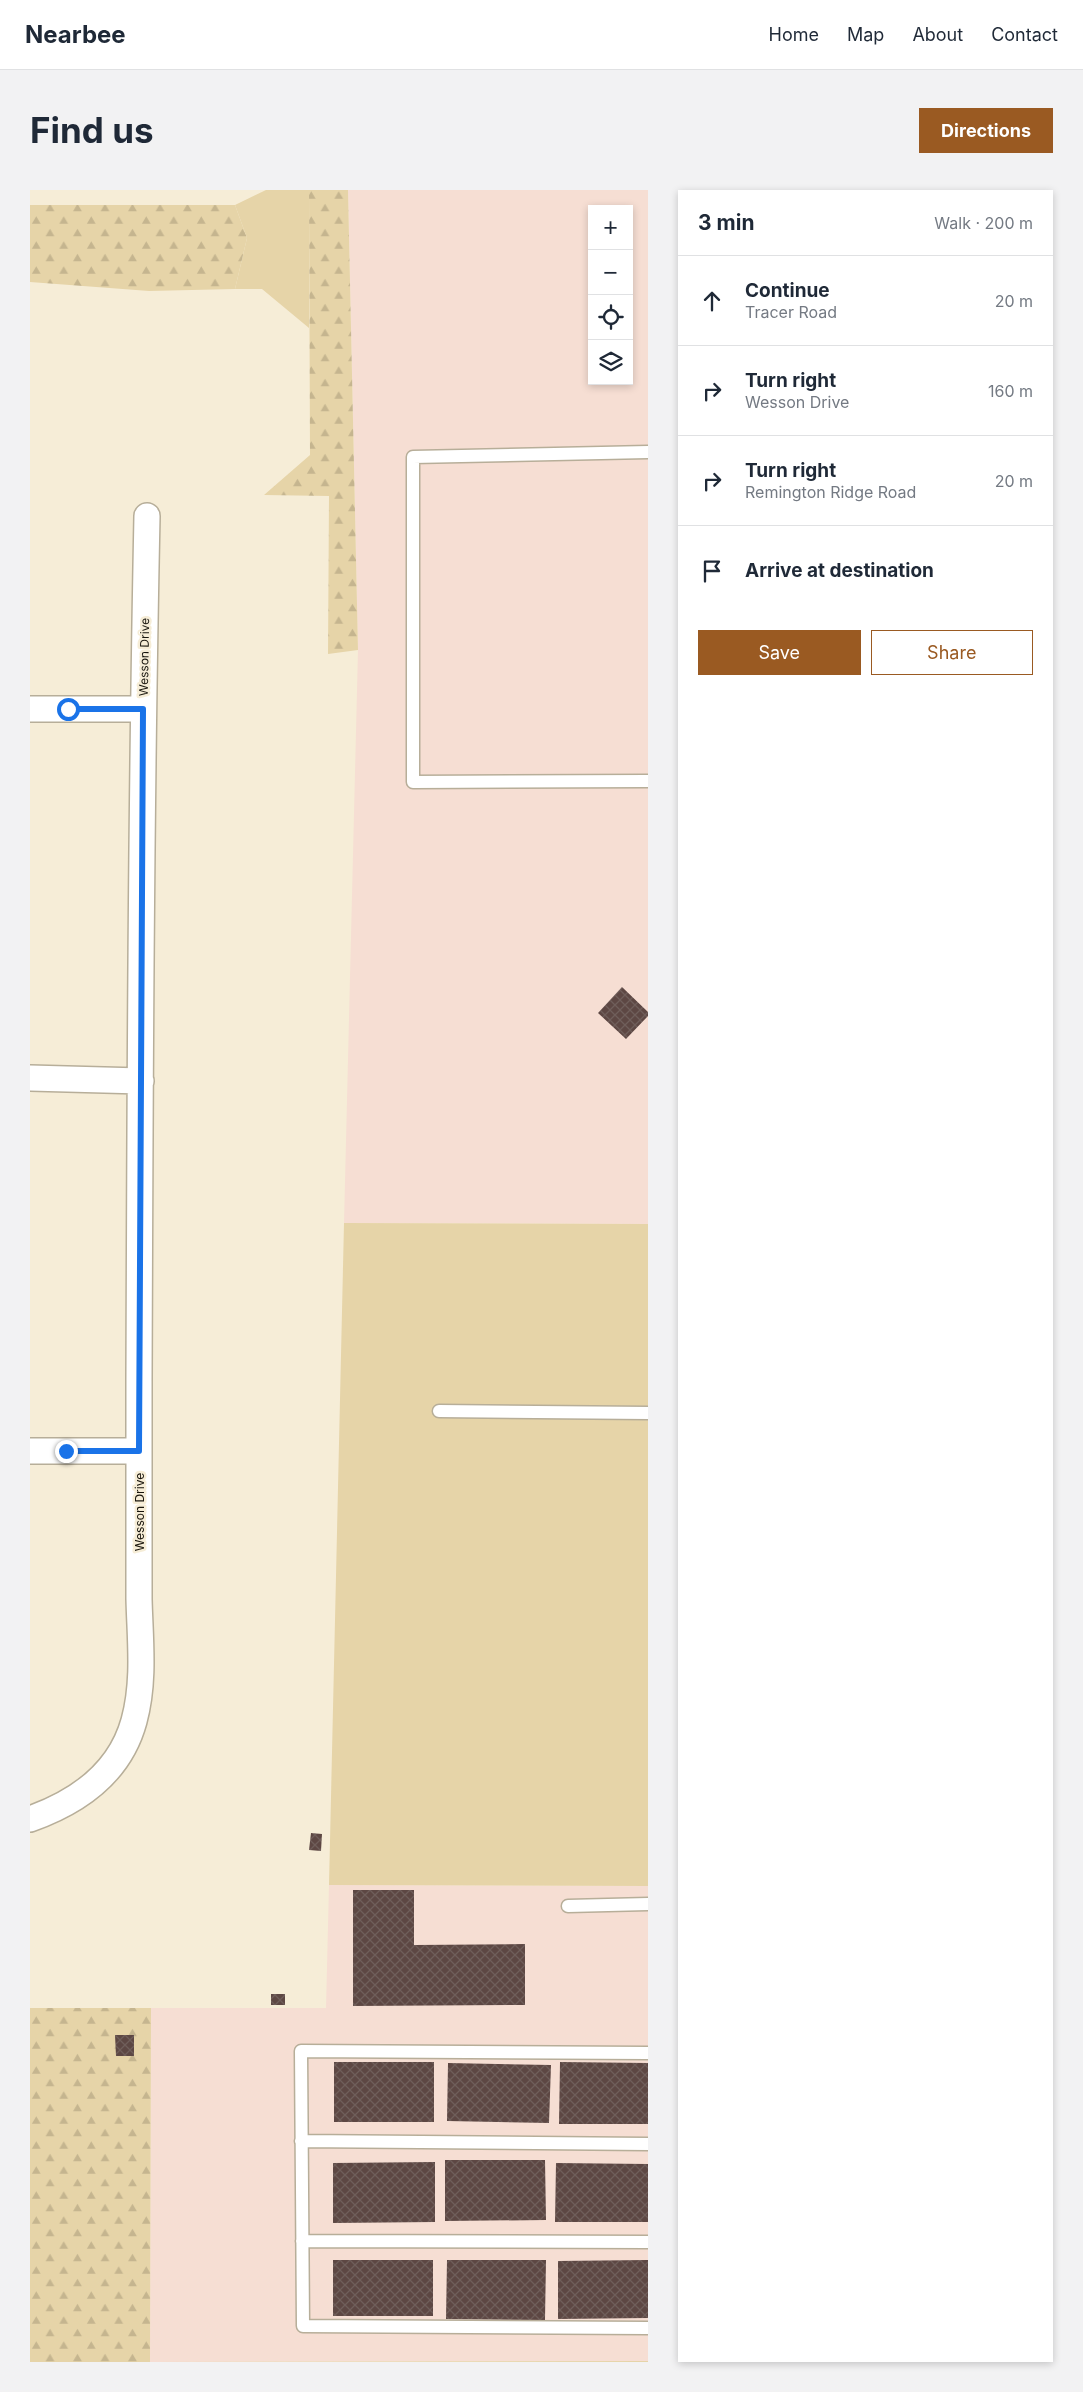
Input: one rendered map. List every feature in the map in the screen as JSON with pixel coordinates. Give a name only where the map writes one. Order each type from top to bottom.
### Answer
[{"type":"street","name":"Wesson Drive","points":[[30,1819],[55,1810],[88,1790],[114,1765],[128,1735],[139,1700],[140,1081],[143,709],[147,516]]},
{"type":"street","points":[[30,709],[143,709]]},
{"type":"street","points":[[30,1078],[140,1081]]},
{"type":"street","points":[[30,1451],[139,1451]]},
{"type":"lane","points":[[648,452],[413,457],[412,782],[648,781]]},
{"type":"lane","points":[[439,1411],[648,1413]]},
{"type":"lane","points":[[568,1906],[648,1904]]},
{"type":"lane","points":[[648,2053],[301,2051],[303,2326],[648,2328]]},
{"type":"lane","points":[[301,2141],[648,2144]]},
{"type":"lane","points":[[302,2242],[648,2242]]},
{"type":"shaded area","points":[[348,190],[648,190],[648,1224],[344,1223],[358,650]]},
{"type":"shaded area","points":[[329,1885],[648,1886],[648,2361],[150,2362],[151,2008],[326,2008]]},
{"type":"green space","points":[[266,190],[309,190],[309,328],[262,289],[235,289],[247,238],[235,205]]},
{"type":"green space","points":[[309,190],[348,190],[358,650],[328,654],[329,496],[264,495],[310,455]]},
{"type":"green space","points":[[30,205],[235,205],[247,238],[235,289],[149,291],[30,282]]},
{"type":"green space","points":[[344,1223],[648,1224],[648,1886],[329,1885]]},
{"type":"green space","points":[[30,2008],[151,2008],[150,2362],[30,2362]]},
{"type":"green space","points":[[648,2361],[648,2362],[150,2362]]},
{"type":"building","points":[[622,987],[648,1012],[648,1016],[626,1039],[598,1013]]},
{"type":"building","points":[[311,1833],[322,1834],[321,1851],[309,1850]]},
{"type":"building","points":[[353,1890],[414,1890],[414,1945],[525,1944],[525,2005],[353,2006]]},
{"type":"building","points":[[271,1994],[285,1994],[285,2005],[271,2005]]},
{"type":"building","points":[[115,2035],[134,2035],[134,2056],[116,2056]]},
{"type":"building","points":[[334,2062],[434,2062],[434,2122],[334,2122]]},
{"type":"building","points":[[560,2062],[648,2063],[648,2124],[559,2124]]},
{"type":"building","points":[[448,2063],[551,2065],[549,2123],[447,2121]]},
{"type":"building","points":[[445,2160],[545,2160],[546,2220],[445,2221]]},
{"type":"building","points":[[435,2162],[435,2222],[333,2223],[333,2163]]},
{"type":"building","points":[[556,2163],[648,2164],[648,2222],[555,2222]]},
{"type":"building","points":[[333,2260],[433,2260],[433,2316],[333,2316]]},
{"type":"building","points":[[447,2260],[546,2260],[545,2320],[446,2319]]},
{"type":"building","points":[[648,2260],[648,2318],[558,2319],[558,2261]]},
{"type":"route","points":[[66,1451],[139,1451],[143,709],[68,709]]}]
